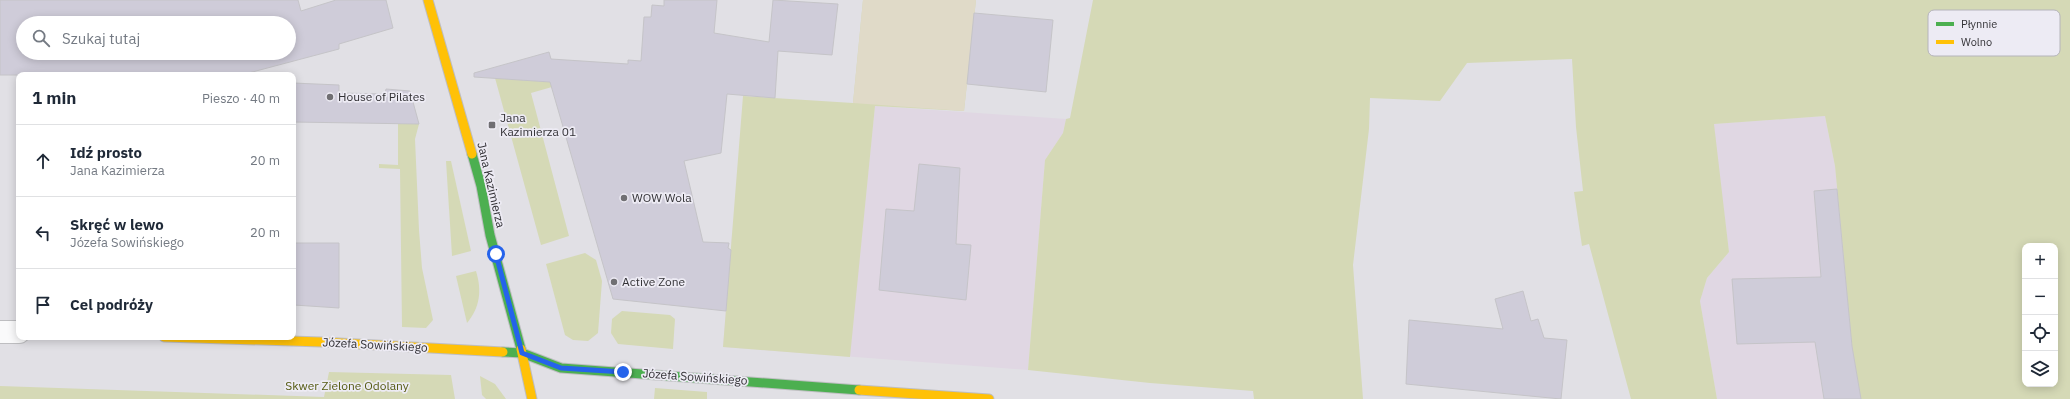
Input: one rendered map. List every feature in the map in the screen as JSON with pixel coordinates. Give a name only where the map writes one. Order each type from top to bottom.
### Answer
[{"type":"street","name":"Jana Kazimierza","points":[[428,0],[481,186],[490,235],[522,353],[532,399]]},
{"type":"street","points":[[0,332],[16,332]]},
{"type":"street","name":"Józefa Sowińskiego","points":[[258,340],[522,353],[561,368],[989,399]]},
{"type":"shaded area","points":[[875,106],[1066,119],[1063,133],[1045,160],[1028,370],[723,347],[732,234],[858,272]]},
{"type":"shaded area","points":[[1825,116],[1835,166],[1852,346],[1861,399],[1717,399],[1700,301],[1707,278],[1729,252],[1713,124]]},
{"type":"green space","points":[[863,0],[976,0],[964,111],[875,106],[850,357],[723,347],[743,96],[853,103]]},
{"type":"green space","points":[[1093,0],[2070,0],[2070,399],[1861,399],[1852,346],[1835,166],[1825,116],[1714,124],[1729,252],[1707,278],[1700,301],[1717,399],[1631,399],[1589,244],[1582,246],[1574,192],[1583,191],[1576,127],[1572,59],[1467,63],[1440,101],[1370,98],[1369,129],[1353,265],[1363,399],[1254,399],[1253,391],[1150,383],[1028,370],[1045,160],[1063,133],[1066,119],[1070,118]]},
{"type":"green space","points":[[495,78],[551,82],[552,87],[531,93],[569,236],[541,245]]},
{"type":"green space","points":[[398,124],[419,124],[415,139],[419,230],[422,268],[433,320],[426,328],[402,327],[400,169],[379,168],[379,164],[398,165]]},
{"type":"green space","points":[[446,161],[451,161],[471,251],[452,256]]},
{"type":"green space","points":[[585,253],[596,260],[602,281],[598,333],[588,341],[573,340],[565,335],[546,264]]},
{"type":"green space","points":[[476,271],[479,285],[479,298],[475,311],[467,323],[456,276]]},
{"type":"green space","points":[[622,311],[670,315],[675,319],[673,349],[618,344],[611,333],[612,319]]},
{"type":"green space","name":"Skwer Zielone Odolany","points":[[329,372],[451,375],[455,399],[0,399],[0,386],[324,397]]},
{"type":"green space","points":[[480,376],[495,384],[506,399],[486,399],[482,395]]},
{"type":"green space","points":[[655,388],[707,392],[707,399],[654,399]]},
{"type":"sand","points":[[863,0],[976,0],[964,111],[853,103]]},
{"type":"building","points":[[0,0],[298,0],[301,11],[336,0],[386,0],[393,28],[339,44],[339,49],[252,72],[16,72],[16,75],[0,75]]},
{"type":"building","points":[[664,0],[717,0],[714,33],[769,42],[773,0],[838,4],[832,55],[778,51],[775,98],[727,94],[721,153],[684,161],[703,242],[729,243],[728,248],[731,250],[726,311],[613,299],[550,82],[474,77],[474,73],[549,52],[551,59],[628,64],[628,60],[641,61],[644,17],[651,17],[652,5],[664,6]]},
{"type":"building","points":[[974,13],[1053,20],[1046,92],[967,84]]},
{"type":"building","points":[[296,83],[339,85],[339,93],[385,94],[386,89],[410,91],[419,124],[296,122]]},
{"type":"building","points":[[919,164],[960,168],[956,244],[971,245],[966,300],[879,290],[886,209],[914,211]]},
{"type":"building","points":[[1837,189],[1852,346],[1861,399],[1824,399],[1815,342],[1737,344],[1732,279],[1821,277],[1814,191]]},
{"type":"building","points":[[296,243],[339,243],[339,308],[296,305]]},
{"type":"building","points":[[1523,291],[1531,321],[1538,319],[1544,338],[1567,340],[1561,399],[1406,384],[1409,320],[1503,329],[1495,299]]},
{"type":"traffic: fast","points":[[472,154],[481,186],[490,235],[521,349]]},
{"type":"traffic: fast","points":[[503,352],[522,353],[561,368],[859,390]]},
{"type":"traffic: slow","points":[[428,0],[472,154]]},
{"type":"traffic: slow","points":[[258,340],[503,352]]},
{"type":"traffic: slow","points":[[521,349],[532,399]]},
{"type":"traffic: slow","points":[[859,390],[989,399]]},
{"type":"place","name":"House of Pilates","points":[[330,97]]},
{"type":"place","name":"Jana Kazimierza 01","points":[[492,125]]},
{"type":"place","name":"WOW Wola","points":[[624,198]]},
{"type":"place","name":"Active Zone","points":[[614,282]]},
{"type":"route","points":[[496,254],[522,353],[561,368],[623,372]]}]
